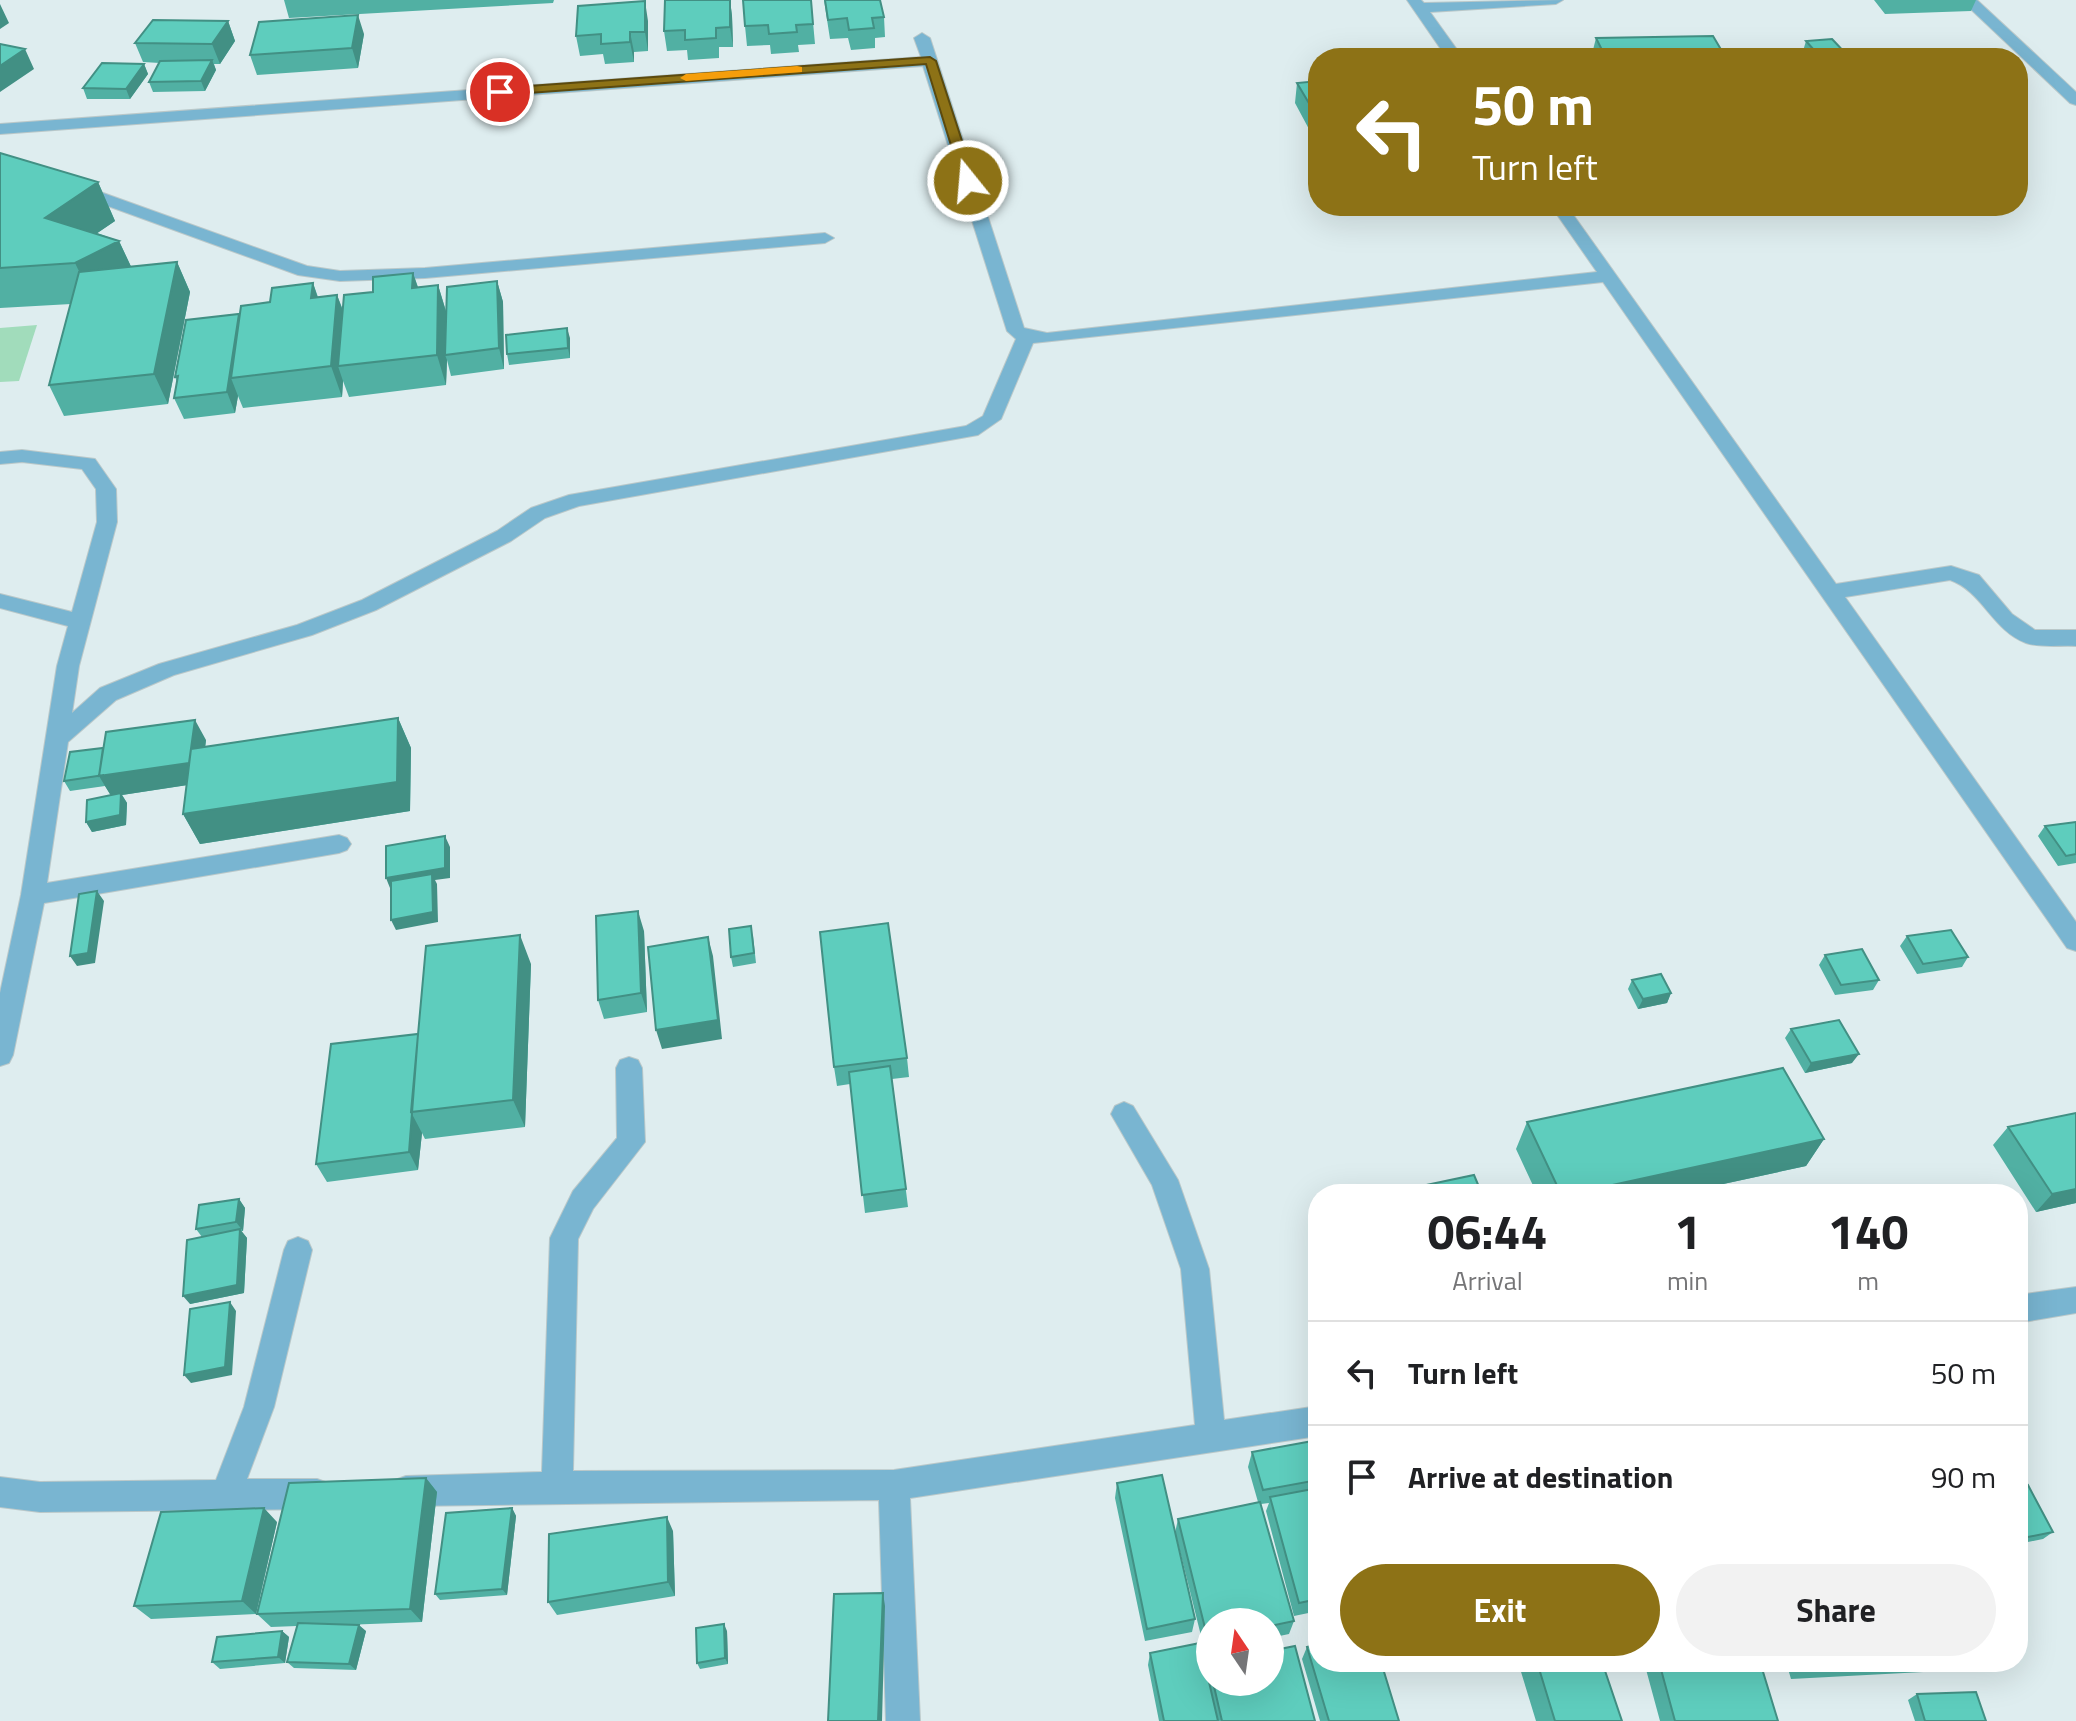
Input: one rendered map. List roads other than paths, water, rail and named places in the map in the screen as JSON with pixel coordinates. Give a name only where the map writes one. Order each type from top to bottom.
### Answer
[{"type":"street","points":[[1417,4],[1556,0]]},
{"type":"street","points":[[1968,0],[2020,48]]},
{"type":"street","points":[[1417,4],[1448,48]]},
{"type":"street","points":[[922,38],[1016,331],[1026,337],[1047,338],[1609,276]]},
{"type":"street","points":[[2028,56],[2076,100]]},
{"type":"street","points":[[0,129],[930,61]]},
{"type":"street","points":[[58,182],[304,271],[340,276],[425,273],[825,238]]},
{"type":"street","points":[[1566,216],[2076,941]]},
{"type":"street","points":[[59,737],[108,694],[167,669],[304,630],[369,605],[504,536],[538,513],[576,500],[971,431],[991,419],[1003,399],[1026,337]]},
{"type":"street","points":[[0,458],[22,456],[88,463],[106,489],[107,522],[68,666],[33,895],[0,1055]]},
{"type":"street","points":[[1830,592],[1951,573],[1972,580],[2004,619],[2031,637],[2076,638]]},
{"type":"street","points":[[0,601],[81,622]]},
{"type":"street","points":[[33,895],[339,844]]},
{"type":"street","points":[[557,1487],[564,1238],[583,1200],[631,1142],[629,1068]]},
{"type":"street","points":[[1124,1114],[1164,1180],[1195,1269],[1211,1438]]},
{"type":"street","points":[[226,1493],[259,1407],[298,1250]]},
{"type":"street","points":[[2028,1307],[2076,1300]]},
{"type":"street","points":[[0,1492],[40,1497],[557,1487],[894,1485],[1308,1423]]},
{"type":"street","points":[[894,1485],[903,1721]]}]
